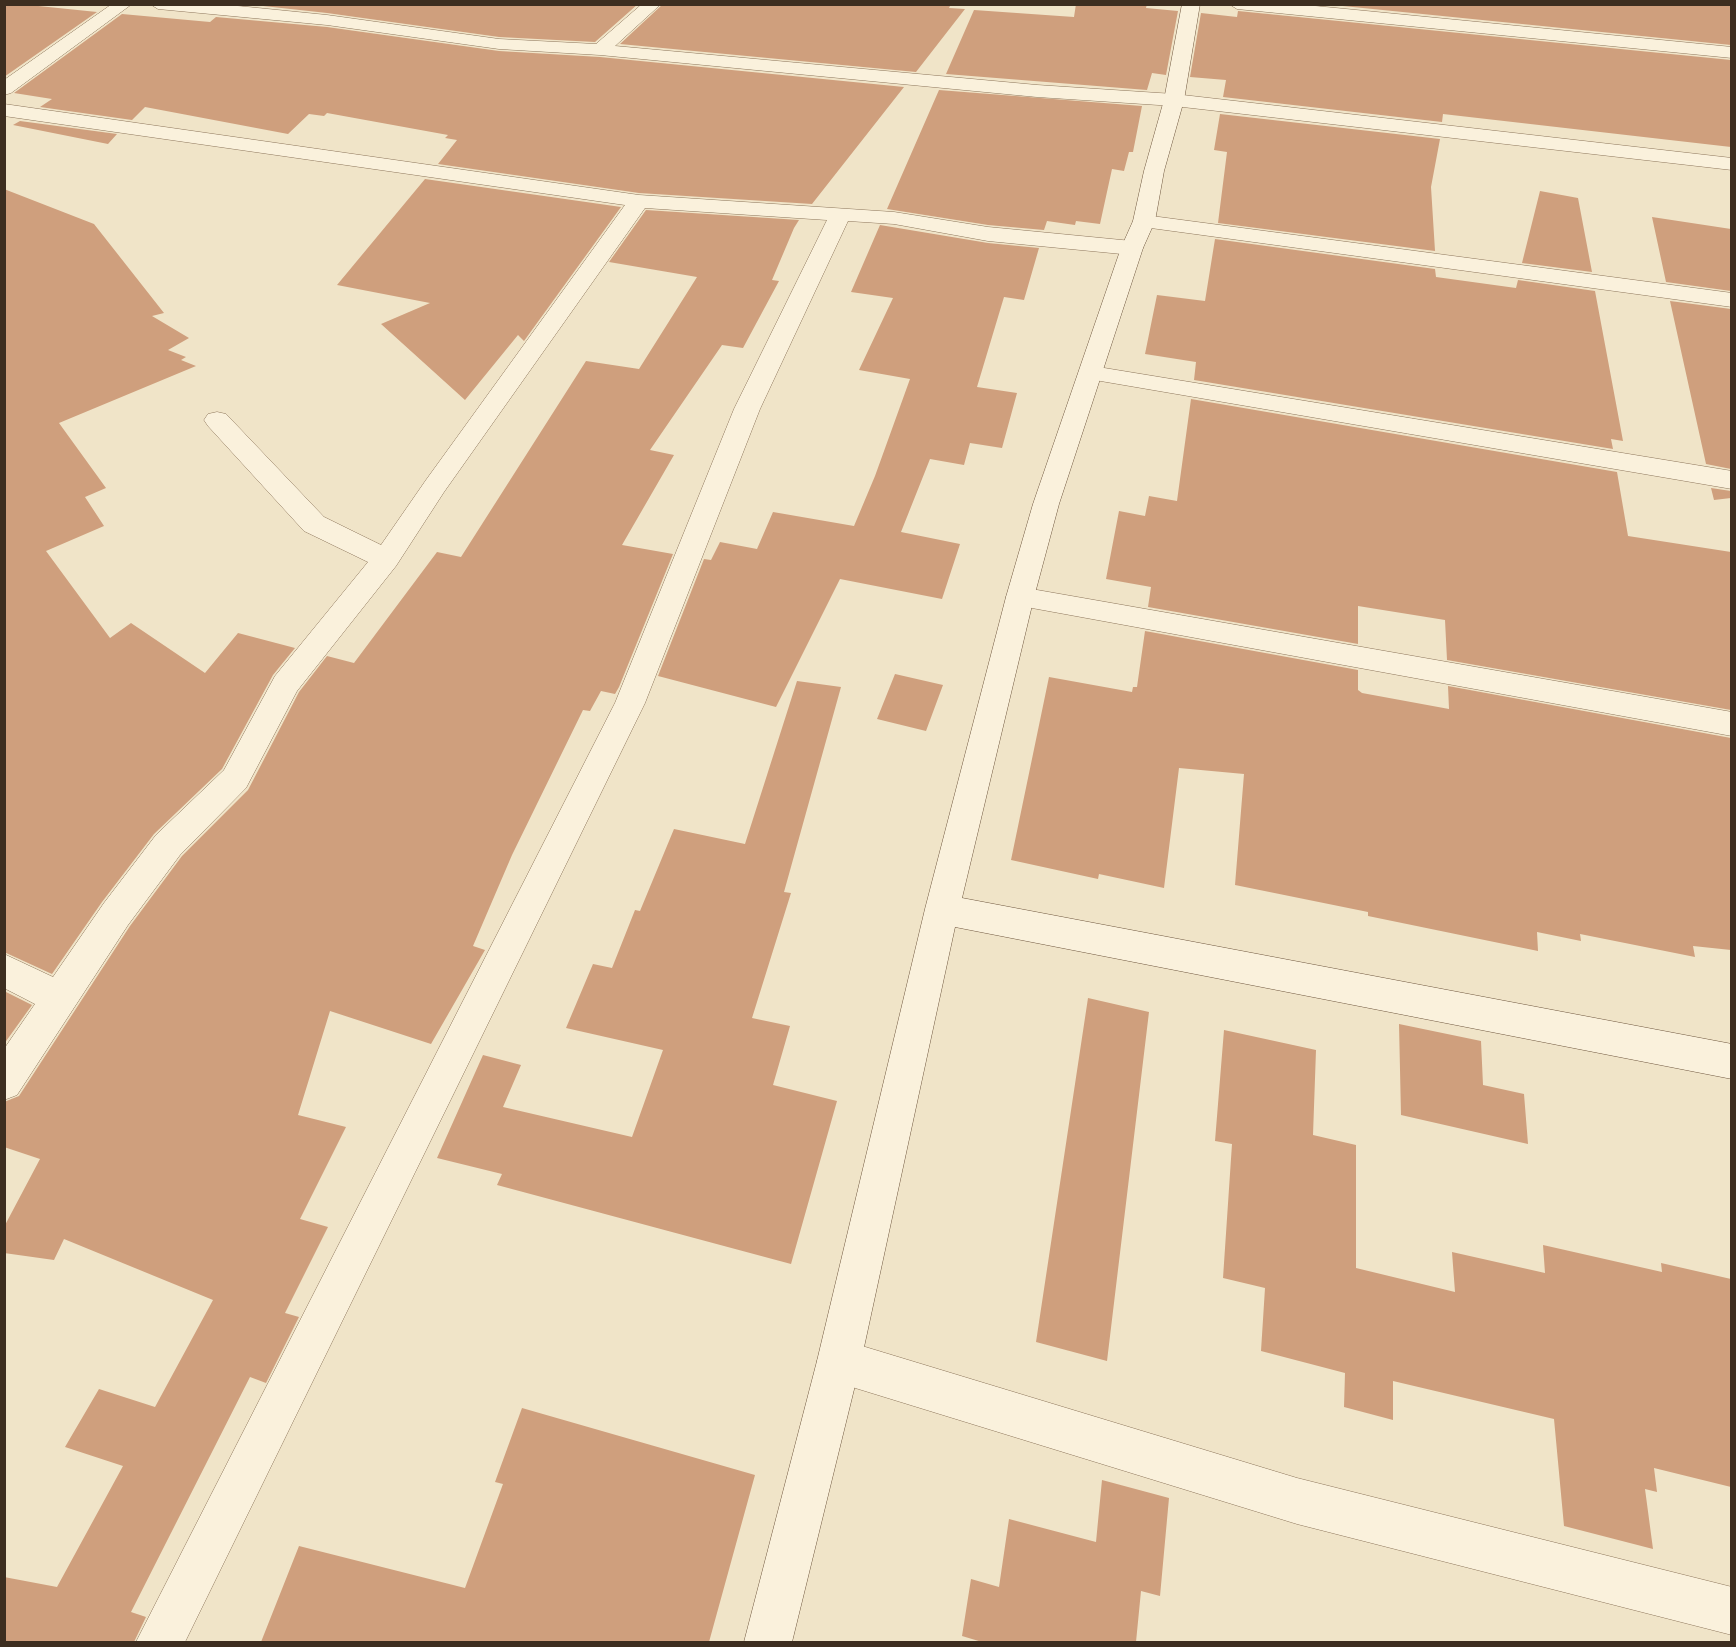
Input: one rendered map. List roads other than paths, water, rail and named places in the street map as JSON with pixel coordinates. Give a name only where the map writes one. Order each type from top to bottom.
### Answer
[{"type":"street","points":[[4,89],[124,4]]},
{"type":"street","points":[[158,4],[327,20],[499,44],[600,50],[1037,91],[1174,100],[1731,164]]},
{"type":"street","points":[[600,50],[653,4]]},
{"type":"street","points":[[768,1642],[838,1361],[942,909],[1020,597],[1046,504],[1092,373],[1132,248],[1144,221],[1154,171],[1174,100],[1191,4]]},
{"type":"street","points":[[1237,4],[1731,53]]},
{"type":"street","points":[[6,112],[639,201],[894,218],[988,234],[1132,248]]},
{"type":"street","points":[[4,1082],[116,914],[168,845],[235,778],[286,684],[386,559],[435,486],[639,201]]},
{"type":"street","points":[[160,1642],[630,704],[747,409],[840,216]]},
{"type":"street","points":[[1144,221],[1731,300]]},
{"type":"street","points":[[1092,373],[1731,480]]},
{"type":"street","points":[[217,420],[314,524],[386,559]]},
{"type":"street","points":[[1020,597],[1731,724]]},
{"type":"street","points":[[942,909],[1731,1062]]},
{"type":"street","points":[[4,970],[60,999]]},
{"type":"street","points":[[838,1361],[1297,1501],[1731,1611]]}]
